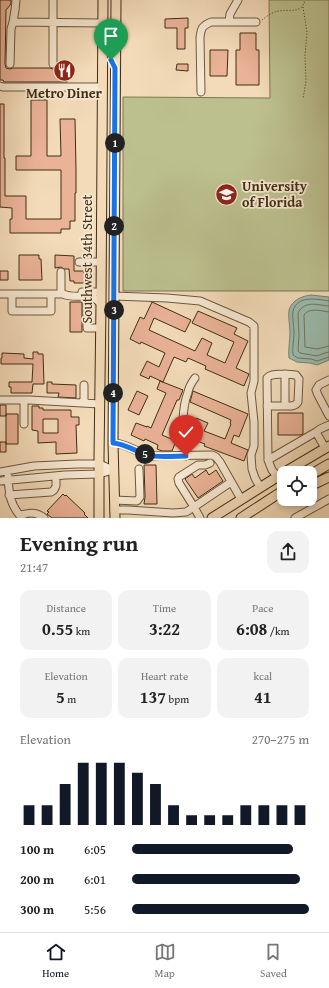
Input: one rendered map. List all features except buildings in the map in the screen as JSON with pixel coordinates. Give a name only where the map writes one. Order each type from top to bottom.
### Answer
[{"type":"main road","name":"Southwest 34th Street","points":[[99,518],[103,0]]},
{"type":"main road","name":"Southwest 34th Street","points":[[115,514],[113,427],[116,0]]},
{"type":"main road","points":[[102,23],[109,29],[111,60],[115,68]]},
{"type":"main road","points":[[102,227],[107,236],[108,280],[109,287],[114,296]]},
{"type":"main road","points":[[101,292],[107,301],[108,340],[114,356]]},
{"type":"main road","points":[[100,404],[107,410],[113,427]]},
{"type":"main road","points":[[294,466],[325,448],[329,464],[317,471]]},
{"type":"main road","points":[[212,518],[277,476]]},
{"type":"main road","points":[[317,483],[329,477]]},
{"type":"main road","points":[[250,493],[259,507]]},
{"type":"main road","points":[[241,518],[277,495]]},
{"type":"main road","points":[[259,507],[277,501]]},
{"type":"street","points":[[10,64],[11,29],[16,0]]},
{"type":"street","points":[[53,0],[53,64]]},
{"type":"street","points":[[229,22],[230,14],[238,0]]},
{"type":"street","points":[[13,22],[102,23]]},
{"type":"street","points":[[200,92],[201,29],[211,22],[256,22]]},
{"type":"street","points":[[0,86],[102,87]]},
{"type":"street","points":[[78,262],[101,262]]},
{"type":"street","points":[[61,272],[62,294]]},
{"type":"street","points":[[62,294],[66,292],[101,292]]},
{"type":"street","points":[[0,294],[62,294],[67,296],[92,297],[101,307],[87,311]]},
{"type":"street","points":[[12,294],[12,311],[51,311],[51,294]]},
{"type":"street","points":[[87,296],[88,328],[101,328]]},
{"type":"street","points":[[114,296],[167,298],[200,302],[249,322],[254,326],[254,381],[251,393],[254,422],[254,446],[251,455],[252,468],[260,487]]},
{"type":"street","points":[[285,374],[285,406]]},
{"type":"street","points":[[268,406],[293,406],[297,404],[299,379],[296,375],[271,375],[267,378],[268,460],[272,470],[277,476]]},
{"type":"street","points":[[186,456],[183,428],[185,404],[188,392],[195,378]]},
{"type":"street","points":[[329,380],[319,385],[316,390],[329,416]]},
{"type":"street","points":[[84,385],[84,403]]},
{"type":"street","points":[[0,400],[100,404]]},
{"type":"street","points":[[24,400],[24,424]]},
{"type":"street","points":[[268,460],[329,424]]},
{"type":"street","points":[[316,432],[325,448]]},
{"type":"street","points":[[113,443],[126,446],[149,456],[212,455],[220,462],[241,499]]},
{"type":"street","points":[[200,518],[178,483],[178,479],[198,465],[210,463]]},
{"type":"street","points":[[44,518],[36,513],[28,513],[21,516],[10,499],[8,480],[4,471],[56,464],[99,464],[113,470]]},
{"type":"street","points":[[114,500],[137,502],[140,497],[139,469]]},
{"type":"street","points":[[0,481],[99,474],[113,470]]},
{"type":"street","points":[[9,495],[50,492],[54,490],[56,486],[56,476]]},
{"type":"street","points":[[115,514],[128,510],[173,513],[186,512],[231,482]]},
{"type":"street","points":[[295,518],[329,499]]},
{"type":"path","points":[[303,98],[306,81],[305,55],[307,32],[303,7],[305,0]]},
{"type":"path","points":[[256,22],[262,20],[271,13],[278,11],[299,10],[303,7]]},
{"type":"green space","name":"University of Florida","points":[[269,0],[329,0],[329,291],[123,291],[123,97],[270,98]]},
{"type":"water","points":[[311,295],[329,297],[329,360],[317,365],[297,362],[289,358],[290,307],[298,299]]},
{"type":"place","name":"Metro Diner","points":[[64,71]]},
{"type":"place","name":"University of Florida","points":[[226,194]]},
{"type":"route","points":[[111,60],[115,68],[113,443],[126,446],[149,456],[186,456]]}]
